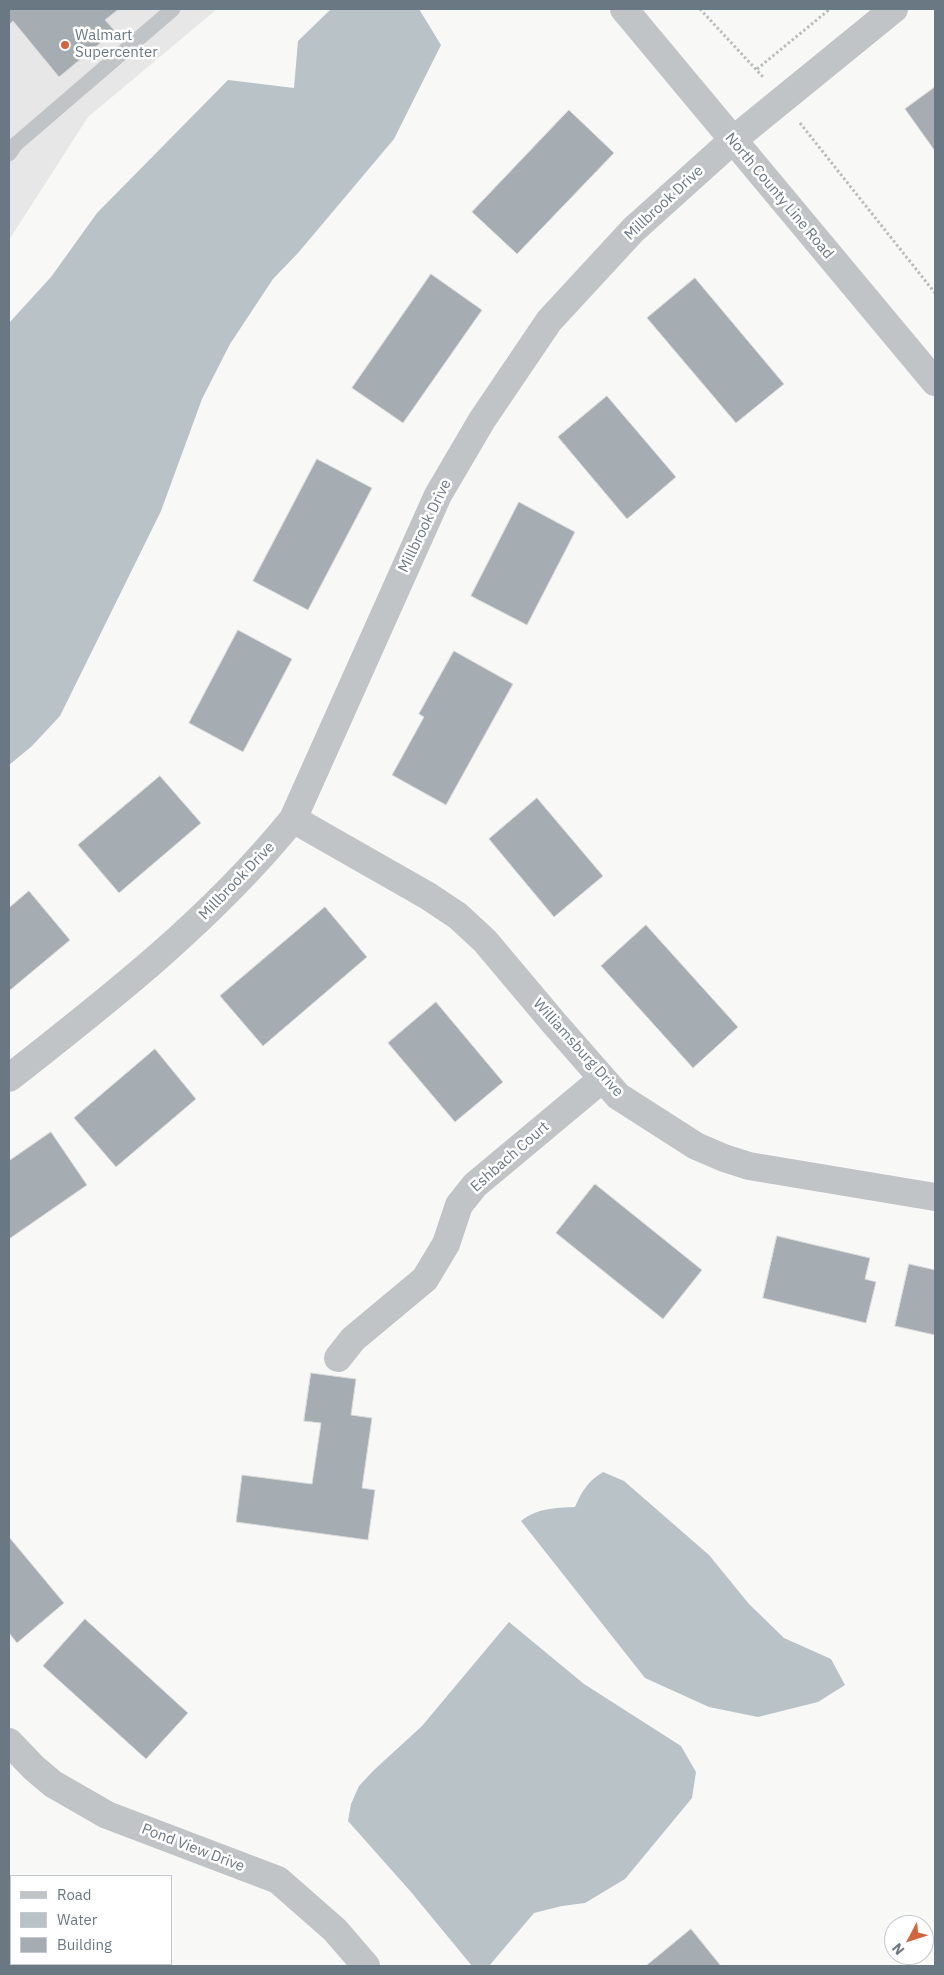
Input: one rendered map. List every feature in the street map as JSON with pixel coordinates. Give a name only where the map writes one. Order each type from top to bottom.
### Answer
[{"type":"street","name":"North County Line Road","points":[[624,9],[935,382]]},
{"type":"street","name":"Millbrook Drive","points":[[9,1078],[124,986],[196,924],[271,846],[293,819],[438,495],[482,420],[549,321],[633,230],[733,140],[894,9]]},
{"type":"street","name":"Williamsburg Drive","points":[[293,819],[428,896],[458,916],[485,941],[618,1096],[696,1146],[749,1166],[935,1197]]},
{"type":"street","name":"Eshbach Court","points":[[338,1358],[353,1339],[425,1279],[446,1244],[459,1205],[475,1185],[602,1079]]},
{"type":"street","name":"Pond View Drive","points":[[9,1742],[34,1768],[53,1784],[107,1816],[278,1880],[335,1930],[366,1966]]},
{"type":"lane","points":[[9,154],[16,144],[174,9]]},
{"type":"path","points":[[700,9],[757,69],[935,293]]},
{"type":"path","points":[[757,69],[830,9]]},
{"type":"shaded area","points":[[9,9],[217,9],[88,117],[9,240]]},
{"type":"water","points":[[331,9],[419,9],[441,45],[394,139],[298,253],[273,279],[230,344],[202,399],[161,511],[60,716],[32,746],[9,765],[9,323],[51,277],[97,213],[228,80],[294,88],[298,41]]},
{"type":"water","points":[[603,1472],[624,1481],[709,1555],[749,1604],[784,1638],[831,1659],[845,1685],[818,1702],[758,1717],[709,1707],[645,1678],[521,1521],[540,1511],[553,1508],[575,1507],[586,1487]]},
{"type":"water","points":[[509,1622],[584,1684],[681,1746],[696,1772],[692,1798],[625,1879],[585,1903],[534,1913],[489,1966],[472,1966],[411,1892],[348,1821],[351,1804],[359,1786],[422,1726]]},
{"type":"building","name":"Walmart Supercenter","points":[[9,9],[119,9],[105,20],[115,31],[59,77],[13,21],[9,25]]},
{"type":"building","points":[[935,87],[935,151],[905,109]]},
{"type":"building","points":[[569,110],[614,153],[517,254],[472,212]]},
{"type":"building","points":[[431,274],[482,310],[403,423],[352,388]]},
{"type":"building","points":[[695,278],[784,384],[736,423],[647,318]]},
{"type":"building","points":[[607,396],[676,477],[627,519],[558,437]]},
{"type":"building","points":[[317,459],[372,488],[308,610],[253,581]]},
{"type":"building","points":[[519,502],[575,532],[527,625],[471,596]]},
{"type":"building","points":[[238,630],[292,659],[243,752],[189,723]]},
{"type":"building","points":[[454,651],[513,684],[446,805],[392,775],[424,717],[419,714]]},
{"type":"building","points":[[160,776],[201,823],[119,893],[78,845]]},
{"type":"building","points":[[537,798],[603,876],[554,917],[489,839]]},
{"type":"building","points":[[29,891],[70,940],[9,991],[9,908]]},
{"type":"building","points":[[325,907],[367,957],[263,1046],[220,996]]},
{"type":"building","points":[[646,925],[738,1027],[693,1068],[601,966]]},
{"type":"building","points":[[436,1002],[503,1082],[455,1122],[388,1043]]},
{"type":"building","points":[[155,1049],[196,1099],[116,1167],[74,1118]]},
{"type":"building","points":[[51,1132],[87,1185],[9,1239],[9,1161]]},
{"type":"building","points":[[595,1184],[702,1270],[663,1319],[556,1233]]},
{"type":"building","points":[[777,1236],[870,1258],[865,1279],[876,1282],[866,1323],[763,1298]]},
{"type":"building","points":[[909,1264],[935,1270],[935,1335],[895,1326]]},
{"type":"building","points":[[311,1373],[356,1379],[351,1415],[372,1418],[362,1488],[375,1490],[368,1540],[236,1522],[242,1475],[312,1484],[321,1423],[304,1421]]},
{"type":"building","points":[[9,1537],[64,1603],[17,1643],[9,1633]]},
{"type":"building","points":[[85,1619],[188,1713],[146,1759],[43,1666]]},
{"type":"building","points":[[9,1920],[10,1965],[56,1965],[9,1966]]},
{"type":"building","points":[[691,1929],[721,1966],[646,1966]]},
{"type":"place","name":"Walmart Supercenter","points":[[65,45]]}]
